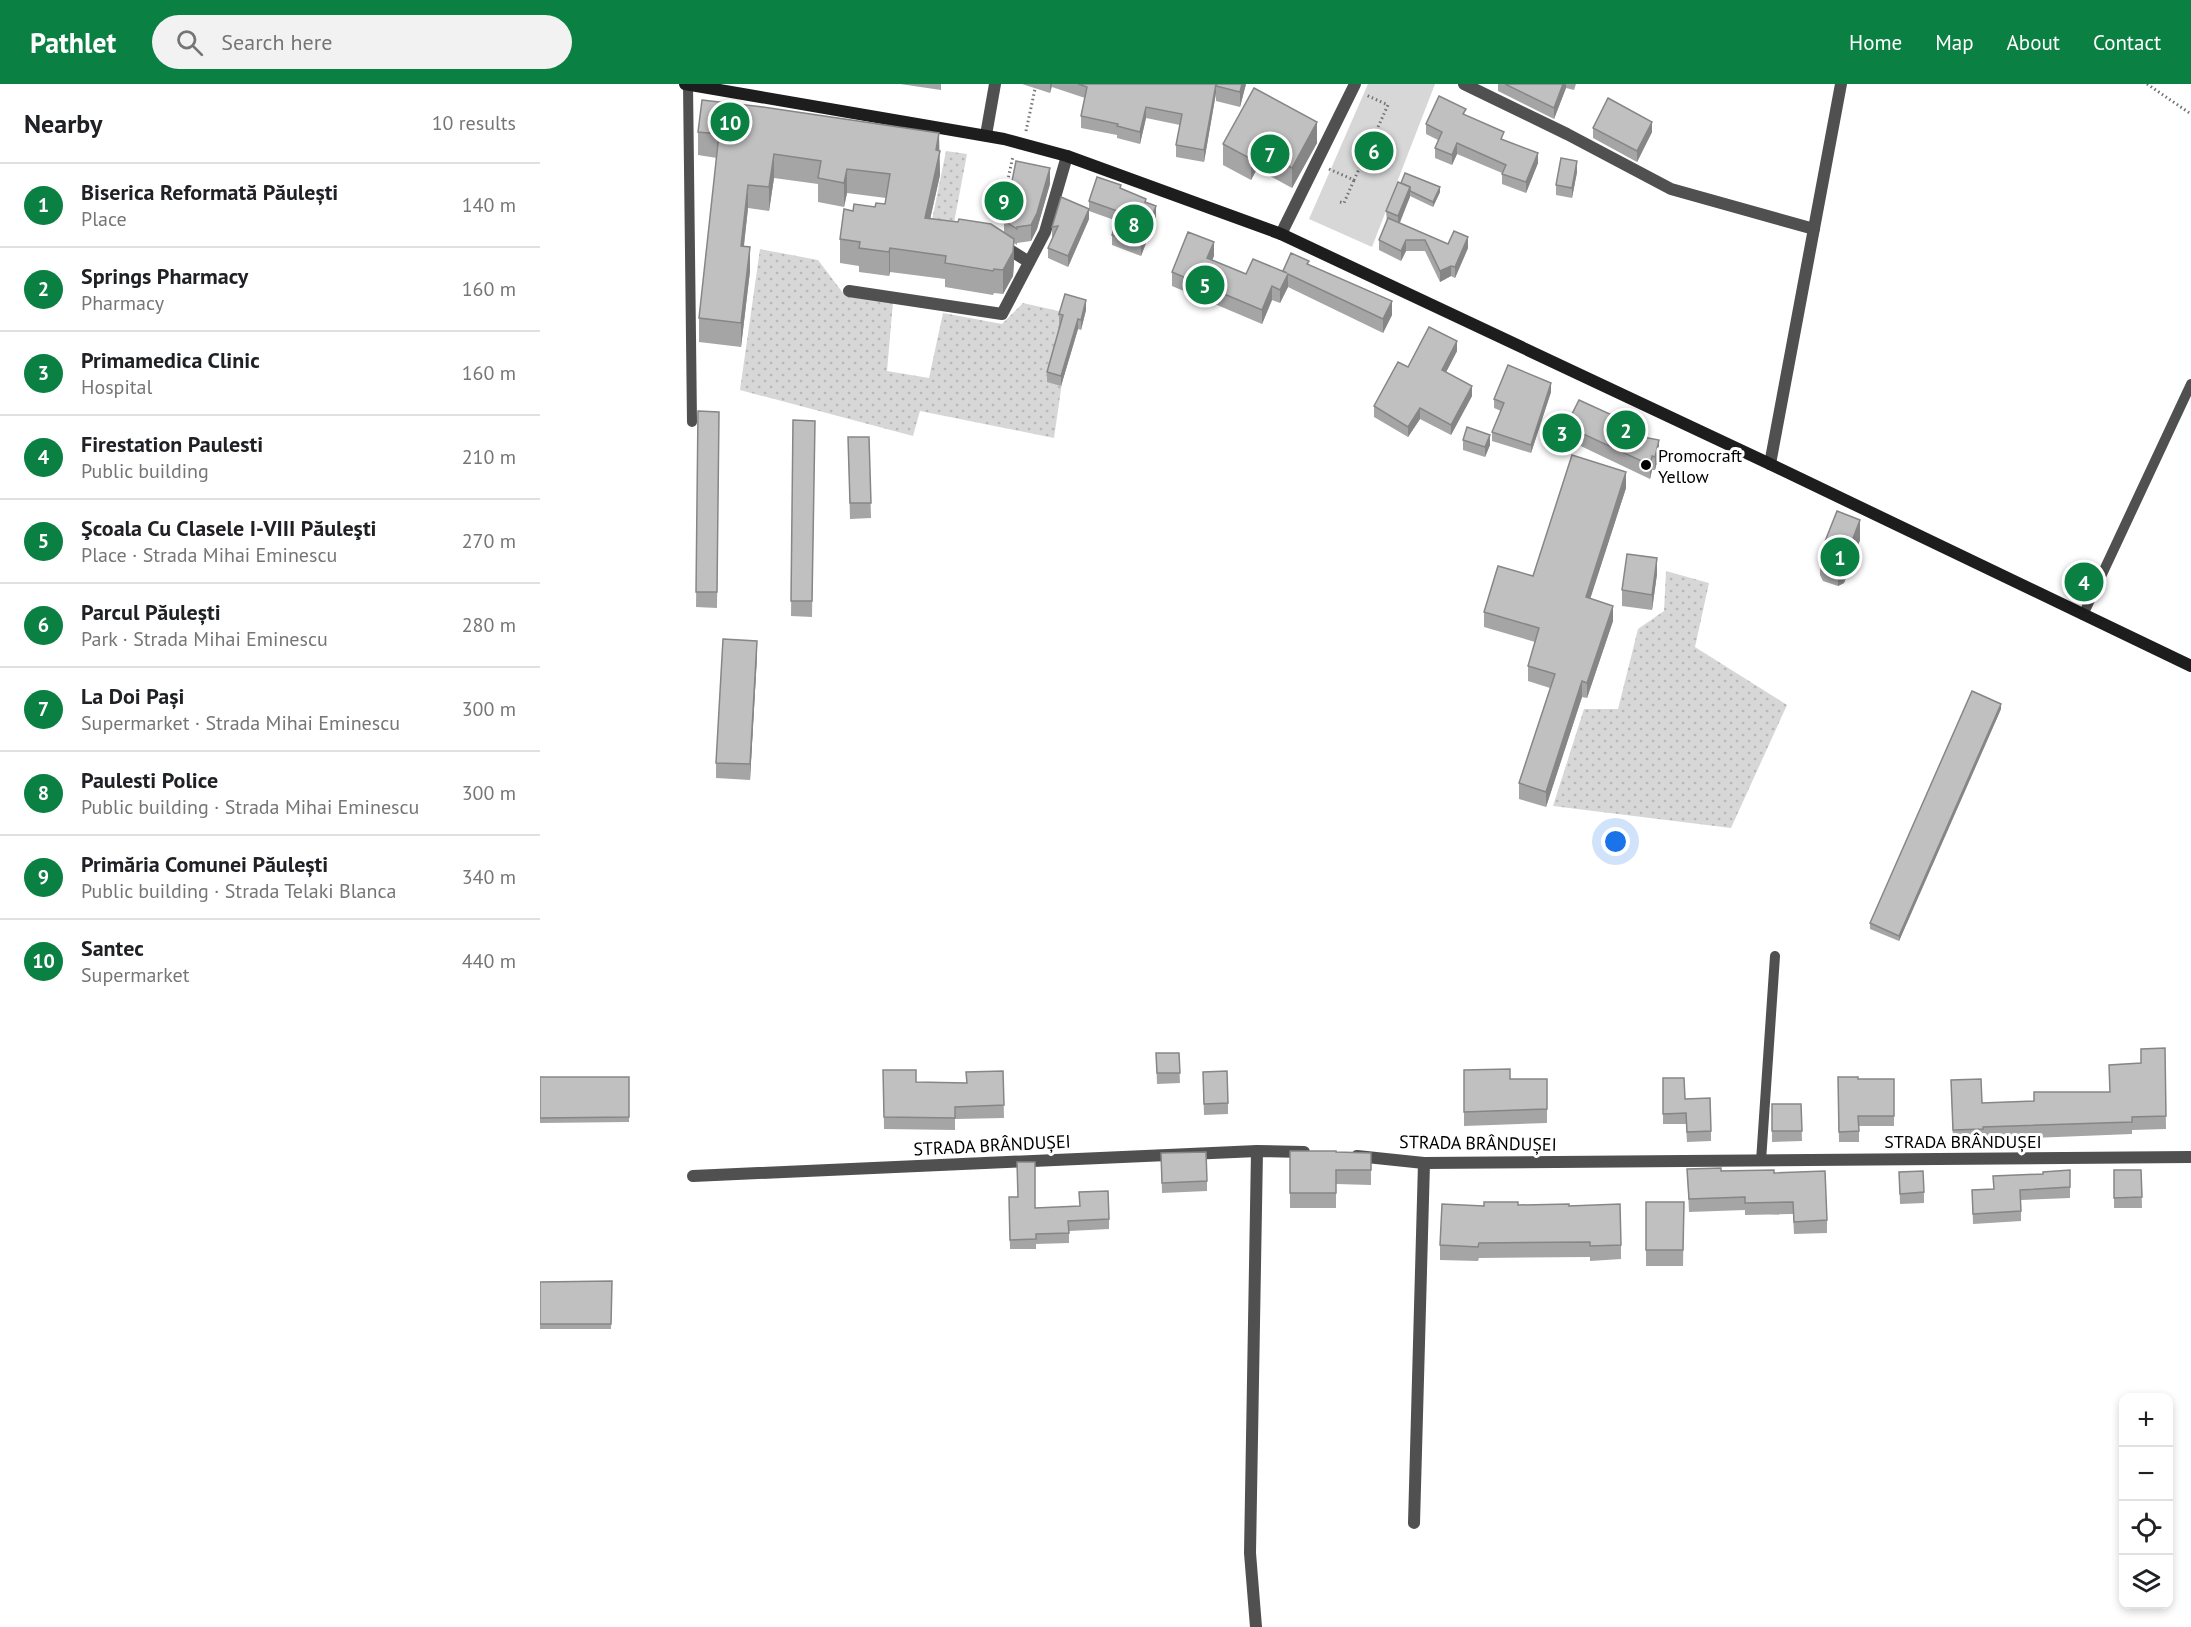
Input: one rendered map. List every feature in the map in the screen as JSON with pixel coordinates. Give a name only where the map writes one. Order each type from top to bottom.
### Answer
[{"type":"main road","points":[[687,84],[986,135],[1067,156],[1281,234],[1770,464],[2191,666]]},
{"type":"street","points":[[986,135],[995,84]]},
{"type":"street","points":[[1281,234],[1354,84]]},
{"type":"street","points":[[1464,84],[1567,134],[1671,189],[1814,229]]},
{"type":"street","points":[[1770,464],[1841,84]]},
{"type":"street","points":[[849,291],[1002,314],[1046,232],[1067,156]]},
{"type":"street","points":[[994,240],[1029,262]]},
{"type":"street","points":[[1256,1627],[1250,1553],[1257,1151]]},
{"type":"street","name":"STRADA BRÂNDUȘEI","points":[[693,1176],[1257,1151],[1321,1153]]},
{"type":"street","name":"STRADA BRÂNDUȘEI","points":[[1343,1154],[1424,1163],[2191,1157]]},
{"type":"street","points":[[1414,1523],[1424,1163]]},
{"type":"lane","points":[[687,84],[692,422]]},
{"type":"lane","points":[[2083,615],[2191,384]]},
{"type":"lane","points":[[1761,1161],[1775,956]]},
{"type":"path","points":[[2148,84],[2191,114]]},
{"type":"path","points":[[1027,126],[1035,89]]},
{"type":"path","points":[[1340,202],[1344,203],[1388,105],[1370,96]]},
{"type":"path","points":[[1012,195],[1005,194],[1014,154]]},
{"type":"path","points":[[1336,172],[1354,180]]},
{"type":"shaded area","points":[[1368,84],[1435,84],[1372,247],[1309,219]]},
{"type":"shaded area","points":[[946,151],[967,154],[953,228],[931,225]]},
{"type":"shaded area","points":[[760,249],[818,260],[843,293],[893,302],[887,371],[929,378],[943,313],[1002,324],[1023,303],[1063,312],[1070,327],[1054,438],[920,411],[913,436],[740,390]]},
{"type":"shaded area","points":[[1666,571],[1709,583],[1695,647],[1787,705],[1731,828],[1553,806],[1584,709],[1618,709],[1638,629],[1664,611]]},
{"type":"building","points":[[1078,84],[1216,84],[1204,150],[1176,145],[1182,114],[1146,107],[1140,132],[1117,126],[1118,124],[1081,116],[1087,87]]},
{"type":"building","points":[[1217,84],[1242,84],[1240,92],[1216,86]]},
{"type":"building","points":[[1505,84],[1563,84],[1554,108]]},
{"type":"building","points":[[1254,88],[1317,122],[1292,168],[1257,149],[1251,159],[1223,144]]},
{"type":"building","points":[[1439,96],[1466,109],[1463,114],[1504,132],[1501,139],[1538,153],[1526,182],[1502,174],[1506,165],[1457,143],[1452,155],[1435,148],[1442,132],[1426,124]]},
{"type":"building","points":[[1608,98],[1652,122],[1637,151],[1593,128]]},
{"type":"building","points":[[702,100],[939,133],[936,150],[940,151],[925,218],[958,222],[959,219],[991,224],[1014,239],[1013,252],[1003,270],[994,269],[993,271],[945,263],[946,256],[890,248],[889,252],[859,248],[860,242],[840,239],[844,209],[853,211],[854,204],[875,207],[876,203],[885,204],[890,174],[847,169],[844,183],[818,178],[821,161],[774,154],[769,187],[748,185],[741,246],[750,247],[741,323],[699,318],[719,134],[698,132]]},
{"type":"building","points":[[1561,158],[1577,161],[1572,188],[1556,185]]},
{"type":"building","points":[[1016,161],[1050,168],[1037,213],[1031,225],[1017,227],[1017,229],[1004,221]]},
{"type":"building","points":[[1405,173],[1440,187],[1433,202],[1410,191],[1410,187],[1401,183]]},
{"type":"building","points":[[1097,177],[1121,185],[1120,188],[1156,206],[1141,245],[1112,235],[1120,212],[1089,201]]},
{"type":"building","points":[[1398,182],[1410,187],[1398,216],[1386,211]]},
{"type":"building","points":[[1061,197],[1089,209],[1068,256],[1048,248],[1058,226],[1052,227]]},
{"type":"building","points":[[1388,218],[1448,244],[1454,231],[1468,237],[1455,267],[1451,266],[1440,271],[1425,240],[1406,240],[1401,251],[1379,240]]},
{"type":"building","points":[[1188,232],[1214,242],[1207,258],[1246,274],[1253,259],[1287,273],[1283,271],[1291,253],[1309,261],[1307,264],[1392,301],[1383,319],[1288,274],[1280,290],[1272,286],[1262,310],[1172,272]]},
{"type":"building","points":[[1065,294],[1086,300],[1061,376],[1047,372],[1063,315],[1059,314]]},
{"type":"building","points":[[1429,327],[1457,341],[1442,370],[1472,386],[1451,425],[1420,408],[1408,427],[1374,406],[1398,362],[1408,367]]},
{"type":"building","points":[[1508,365],[1551,383],[1531,445],[1492,432],[1504,403],[1494,399]]},
{"type":"building","points":[[1579,400],[1623,420],[1617,432],[1659,440],[1655,457],[1652,456],[1650,465],[1566,426]]},
{"type":"building","points":[[698,411],[719,412],[717,592],[696,592]]},
{"type":"building","points":[[793,420],[815,421],[812,601],[791,601]]},
{"type":"building","points":[[1467,427],[1490,435],[1485,447],[1463,440]]},
{"type":"building","points":[[848,437],[869,437],[871,503],[850,503]]},
{"type":"building","points":[[1572,455],[1626,472],[1586,597],[1613,606],[1587,683],[1582,681],[1546,792],[1519,783],[1555,674],[1528,666],[1539,628],[1484,612],[1498,566],[1533,576]]},
{"type":"building","points":[[1837,511],[1860,520],[1844,562],[1838,566],[1823,561],[1820,554]]},
{"type":"building","points":[[1627,554],[1657,558],[1652,595],[1622,590]]},
{"type":"building","points":[[723,639],[757,641],[750,764],[716,763]]},
{"type":"building","points":[[1972,691],[2001,704],[1899,936],[1870,923]]},
{"type":"building","points":[[2165,1048],[2166,1116],[2132,1117],[2132,1122],[1953,1130],[1951,1080],[1981,1079],[1982,1103],[2034,1101],[2034,1092],[2110,1092],[2109,1065],[2141,1063],[2141,1049]]},
{"type":"building","points":[[1156,1053],[1179,1053],[1180,1073],[1157,1073]]},
{"type":"building","points":[[1510,1069],[1510,1079],[1547,1079],[1547,1109],[1464,1112],[1464,1070]]},
{"type":"building","points":[[883,1070],[916,1070],[916,1082],[967,1083],[966,1072],[1003,1071],[1004,1105],[955,1107],[955,1118],[884,1117]]},
{"type":"building","points":[[1227,1071],[1228,1103],[1204,1104],[1203,1072]]},
{"type":"building","points":[[540,1077],[629,1077],[629,1117],[540,1118]]},
{"type":"building","points":[[1838,1077],[1894,1079],[1894,1116],[1858,1116],[1859,1131],[1839,1132]]},
{"type":"building","points":[[1663,1078],[1684,1078],[1685,1099],[1710,1098],[1711,1131],[1687,1132],[1686,1113],[1663,1114]]},
{"type":"building","points":[[1772,1104],[1801,1104],[1802,1131],[1772,1131]]},
{"type":"building","points":[[1290,1151],[1371,1153],[1371,1170],[1336,1170],[1336,1193],[1290,1193]]},
{"type":"building","points":[[1206,1152],[1207,1181],[1162,1183],[1161,1153]]},
{"type":"building","points":[[1017,1162],[1035,1162],[1035,1208],[1080,1206],[1079,1192],[1108,1191],[1109,1219],[1068,1221],[1069,1233],[1036,1234],[1036,1239],[1010,1240],[1009,1197],[1018,1197]]},
{"type":"building","points":[[1721,1168],[1721,1171],[1774,1170],[1774,1173],[1825,1171],[1827,1220],[1794,1222],[1793,1202],[1745,1203],[1745,1197],[1689,1199],[1687,1169]]},
{"type":"building","points":[[2070,1170],[2070,1187],[2020,1190],[2021,1211],[1973,1214],[1972,1190],[1994,1189],[1993,1176],[2043,1174],[2043,1172]]},
{"type":"building","points":[[2114,1170],[2141,1170],[2142,1197],[2114,1198]]},
{"type":"building","points":[[1923,1171],[1924,1192],[1900,1194],[1899,1172]]},
{"type":"building","points":[[1484,1202],[1518,1202],[1518,1205],[1569,1204],[1569,1206],[1620,1204],[1621,1245],[1590,1246],[1590,1242],[1479,1243],[1478,1247],[1440,1245],[1442,1204],[1484,1206]]},
{"type":"building","points":[[1646,1202],[1684,1202],[1683,1250],[1646,1250]]},
{"type":"building","points":[[612,1281],[611,1324],[540,1324],[540,1282]]},
{"type":"place","name":"Santec","points":[[730,122]]},
{"type":"place","name":"Parcul Păulești","points":[[1374,151]]},
{"type":"place","name":"La Doi Pași","points":[[1270,154]]},
{"type":"place","name":"Primăria Comunei Păulești","points":[[1004,201]]},
{"type":"place","name":"Paulesti Police","points":[[1134,224]]},
{"type":"place","name":"Şcoala Cu Clasele I-VIII Păuleşti","points":[[1205,285]]},
{"type":"place","name":"Springs Pharmacy","points":[[1626,430]]},
{"type":"place","name":"Primamedica Clinic","points":[[1562,433]]},
{"type":"place","name":"Promocraft Yellow","points":[[1646,465]]},
{"type":"place","name":"Biserica Reformată Păulești","points":[[1840,557]]},
{"type":"place","name":"Firestation Paulesti","points":[[2084,582]]}]
